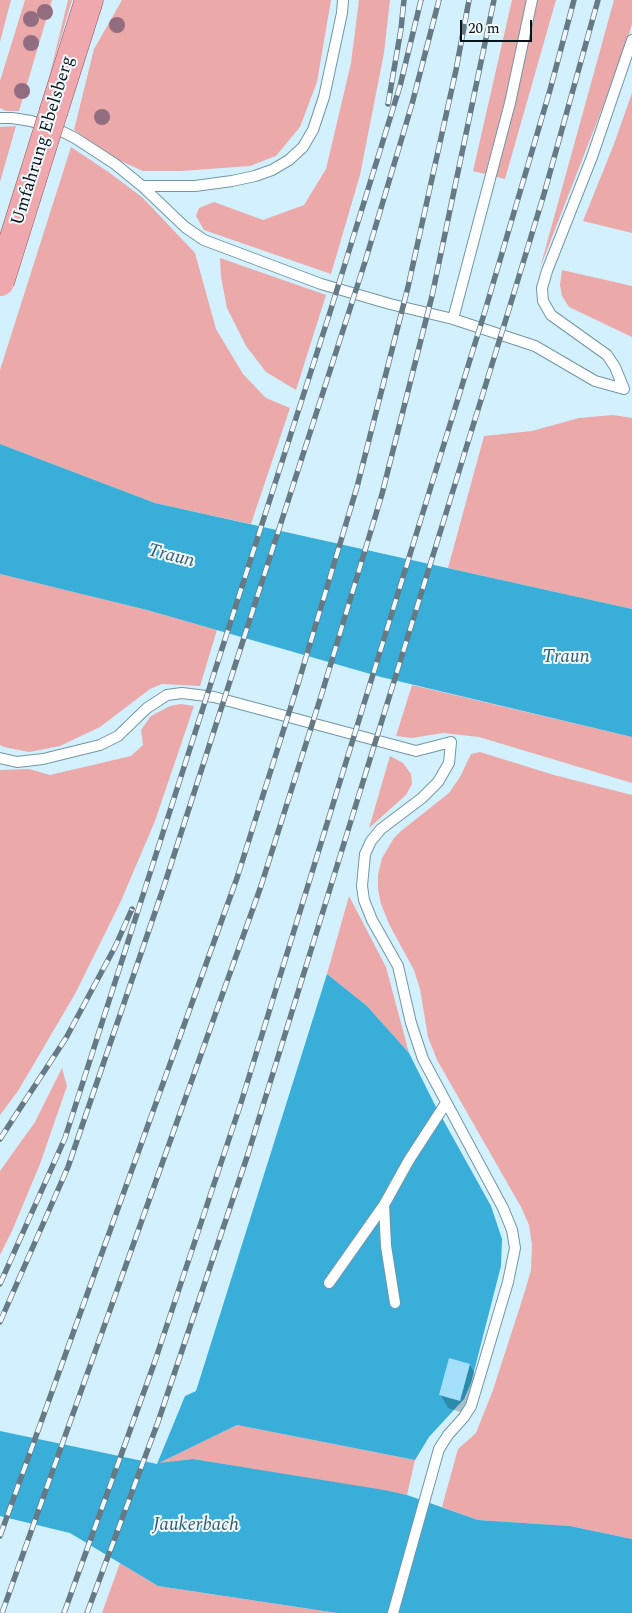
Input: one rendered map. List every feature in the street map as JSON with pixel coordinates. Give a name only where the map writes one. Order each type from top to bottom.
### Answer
[{"type":"main road","name":"Umfahrung Ebelsberg","points":[[0,282],[89,0]]},
{"type":"lane","points":[[142,186],[195,186],[255,176],[272,170],[303,148],[313,130],[324,97],[342,14],[343,0]]},
{"type":"lane","points":[[453,320],[510,103],[532,0]]},
{"type":"lane","points":[[0,118],[30,121],[63,132],[116,164],[185,227],[204,240],[321,284],[453,320],[535,346],[595,381],[624,390],[618,372],[607,356],[551,315],[543,301],[542,288],[592,157],[632,40]]},
{"type":"lane","points":[[0,758],[17,762],[43,759],[100,745],[118,736],[147,708],[166,695],[182,692],[214,698],[416,751],[451,742],[449,763],[445,773],[430,791],[375,835],[365,854],[362,877],[363,894],[368,911],[398,966],[415,1039],[432,1078],[503,1208],[512,1230],[515,1248],[508,1282],[471,1406],[439,1449],[393,1613]]},
{"type":"lane","points":[[329,1283],[384,1205],[399,1177],[446,1103]]},
{"type":"lane","points":[[384,1205],[386,1246],[395,1303]]},
{"type":"shaded area","points":[[0,0],[11,0],[0,42]]},
{"type":"shaded area","points":[[25,0],[52,0],[19,111],[6,111],[0,108],[0,81]]},
{"type":"shaded area","points":[[68,0],[72,0],[49,78]]},
{"type":"shaded area","points":[[122,0],[331,0],[317,82],[300,127],[276,156],[250,166],[181,171],[143,171],[116,159],[74,130],[94,49]]},
{"type":"shaded area","points":[[359,0],[390,0],[384,53],[360,175],[331,274],[204,230],[196,216],[199,208],[214,202],[263,220],[304,205],[326,169],[351,63]]},
{"type":"shaded area","points":[[512,0],[556,0],[505,179],[473,171]]},
{"type":"shaded area","points":[[614,0],[632,0],[632,24],[621,60],[540,268]]},
{"type":"shaded area","points":[[632,93],[632,233],[583,221]]},
{"type":"shaded area","points":[[16,126],[0,182],[0,127]]},
{"type":"shaded area","points":[[71,147],[143,198],[195,253],[216,329],[243,374],[266,398],[290,408],[251,524],[155,503],[0,444],[0,370]]},
{"type":"shaded area","points":[[220,258],[326,295],[296,390],[266,372],[246,346],[227,308],[221,277]]},
{"type":"shaded area","points":[[562,270],[632,286],[632,337],[569,307],[562,296],[560,285]]},
{"type":"shaded area","points":[[613,415],[632,418],[632,609],[448,568],[484,436],[532,431],[579,418]]},
{"type":"shaded area","points":[[0,574],[147,610],[217,630],[200,686],[162,684],[150,689],[100,727],[60,746],[29,752],[0,745]]},
{"type":"shaded area","points":[[412,685],[632,737],[632,783],[479,737],[443,733],[412,738],[396,736]]},
{"type":"shaded area","points":[[181,704],[194,706],[155,821],[121,901],[75,994],[18,1091],[0,1115],[0,770],[29,769],[50,775],[131,756],[143,745],[141,730],[151,716],[170,706]]},
{"type":"shaded area","points":[[480,752],[554,775],[632,795],[632,1539],[570,1526],[478,1520],[442,1507],[458,1449],[476,1433],[493,1390],[531,1270],[532,1245],[529,1225],[521,1207],[437,1060],[428,1037],[420,989],[414,970],[389,924],[381,904],[378,875],[382,858],[394,838],[449,793],[460,777],[471,754]]},
{"type":"shaded area","points":[[390,756],[403,763],[411,774],[412,784],[406,795],[369,828]]},
{"type":"shaded area","points":[[349,896],[386,967],[409,1053],[367,1006],[327,974]]},
{"type":"shaded area","points":[[62,1068],[67,1086],[40,1164],[0,1255],[0,1171],[35,1122]]},
{"type":"shaded area","points":[[237,1425],[415,1460],[407,1495],[193,1459],[157,1464]]},
{"type":"shaded area","points":[[120,1563],[158,1586],[337,1613],[102,1613]]},
{"type":"water","name":"Traun","points":[[0,444],[155,503],[632,609],[632,737],[381,677],[147,610],[0,574]]},
{"type":"water","name":"Jaukerbach","points":[[327,974],[367,1006],[409,1053],[436,1107],[491,1206],[502,1239],[501,1266],[471,1383],[464,1399],[429,1437],[415,1460],[237,1425],[159,1463],[193,1459],[384,1490],[407,1495],[478,1520],[570,1526],[632,1539],[632,1613],[337,1613],[158,1586],[70,1533],[0,1516],[0,1431],[157,1464],[185,1396],[196,1391]]},
{"type":"building","points":[[449,1358],[470,1364],[460,1401],[439,1395]]},
{"type":"railway","points":[[388,104],[404,0]]},
{"type":"railway","points":[[0,1284],[65,1138],[331,309],[400,86],[421,0]]},
{"type":"railway","points":[[0,1322],[68,1167],[164,886],[365,262],[412,104],[439,0]]},
{"type":"railway","points":[[0,1536],[237,878],[298,684],[357,487],[408,287],[456,70],[469,0]]},
{"type":"railway","points":[[2,1613],[261,886],[322,693],[382,494],[432,296],[494,0]]},
{"type":"railway","points":[[64,1613],[154,1364],[240,1106],[485,311],[550,90],[574,0]]},
{"type":"railway","points":[[87,1613],[158,1422],[248,1154],[544,194],[598,0]]},
{"type":"railway","points":[[0,1139],[66,1038],[115,947],[132,909]]}]
